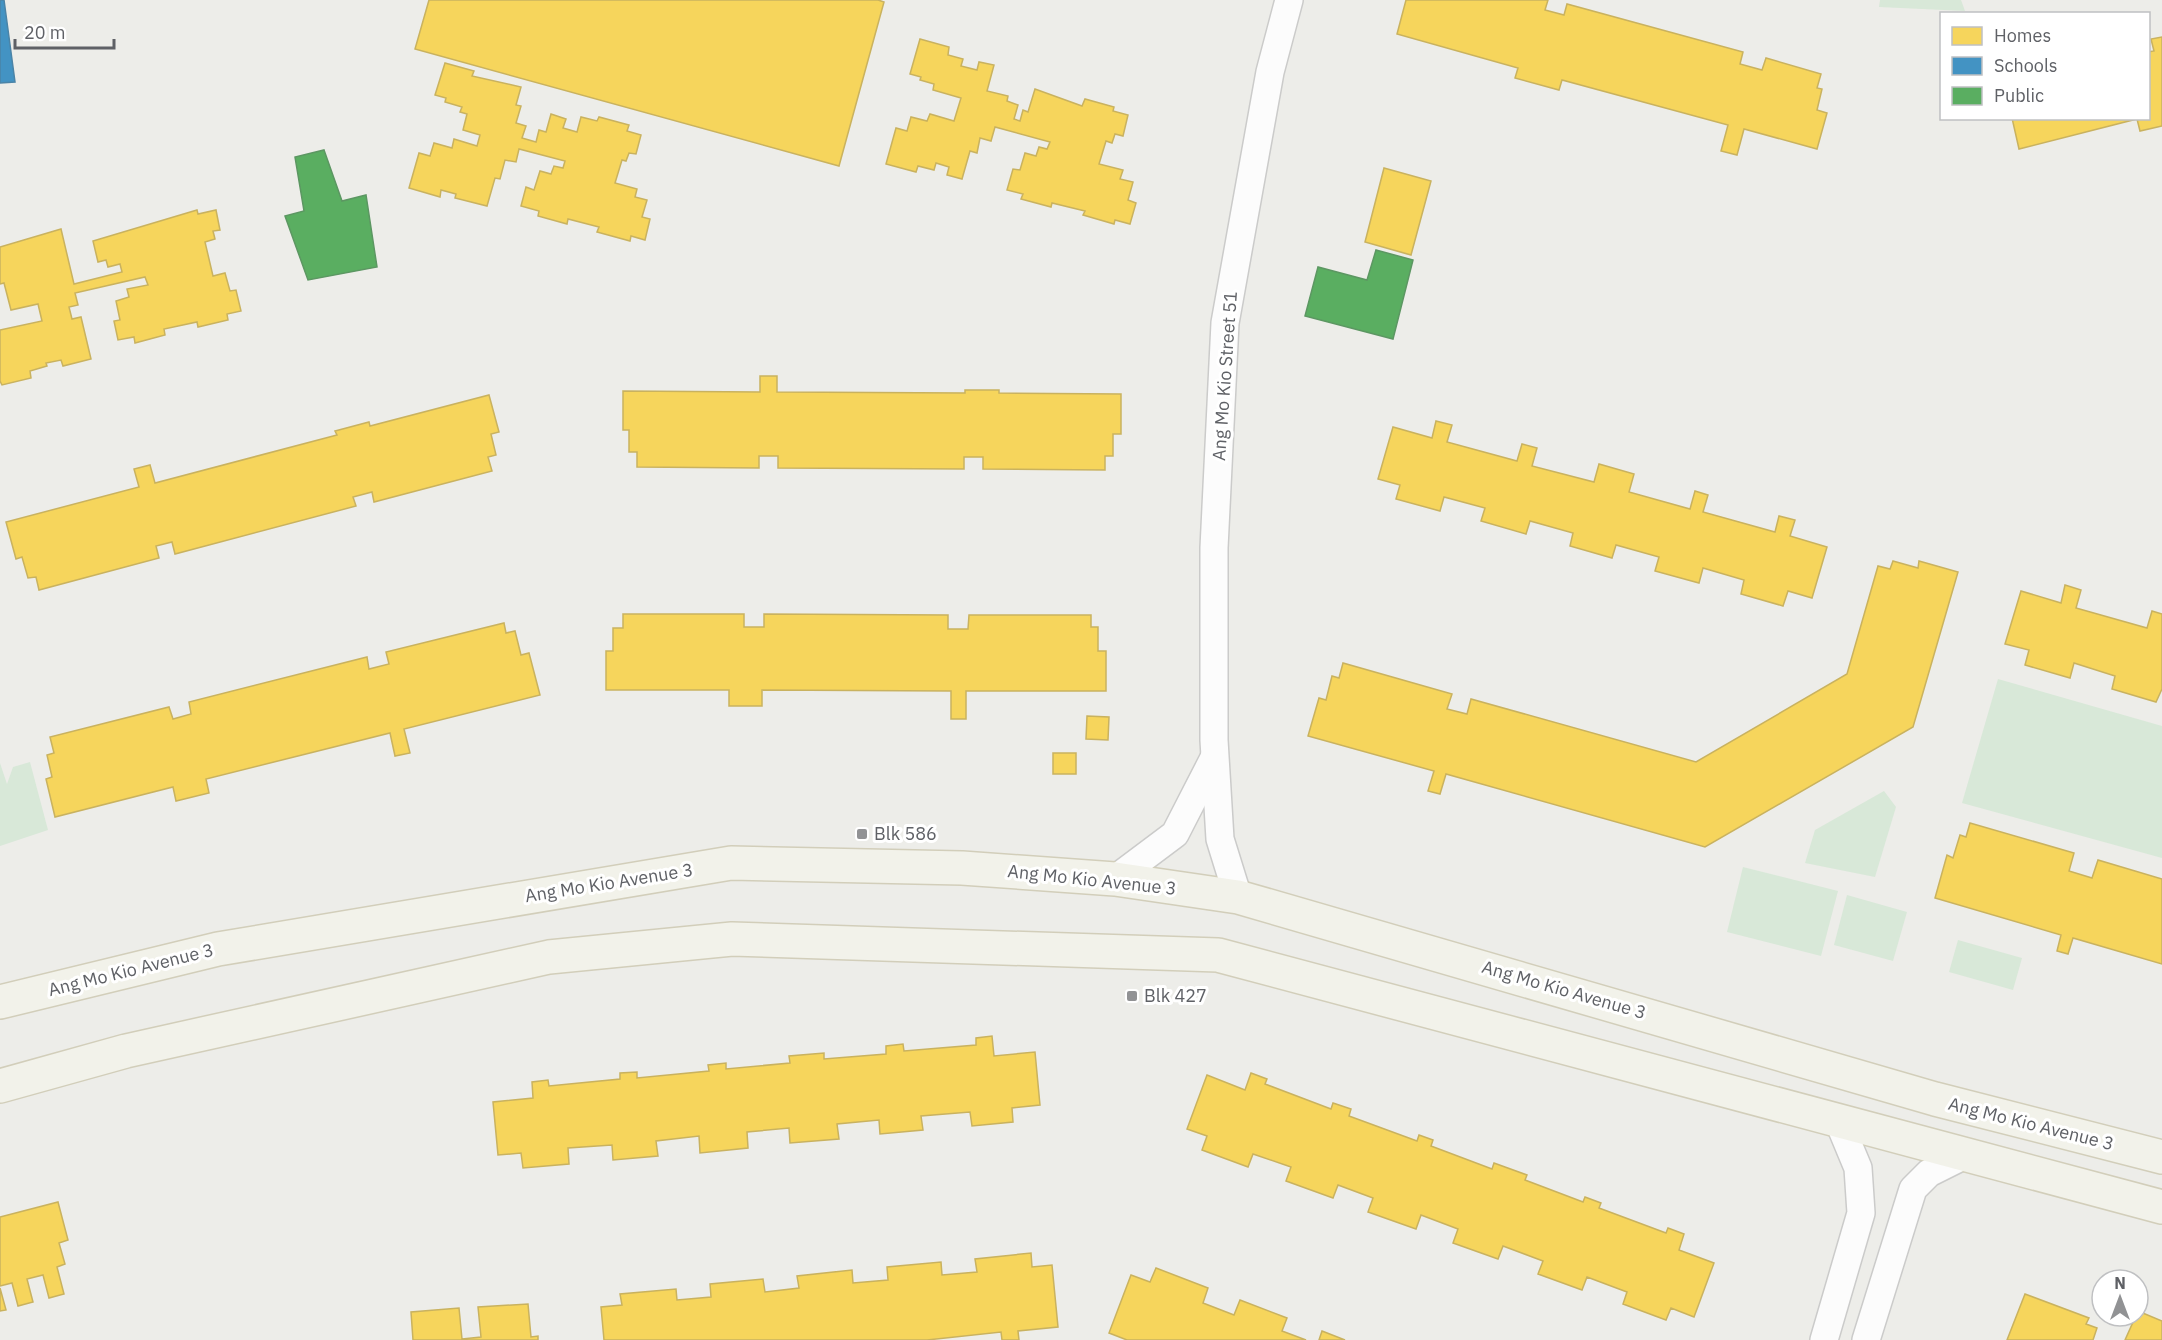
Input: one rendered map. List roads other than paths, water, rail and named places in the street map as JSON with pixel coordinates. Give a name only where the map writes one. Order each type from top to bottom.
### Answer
[{"type":"main road","name":"Ang Mo Kio Avenue 3","points":[[0,1002],[218,949],[731,863],[962,868],[1115,879],[1238,897],[1935,1099],[2162,1157]]},
{"type":"main road","points":[[0,1086],[126,1052],[549,957],[732,939],[1218,955],[2162,1207]]},
{"type":"street","name":"Ang Mo Kio Street 51","points":[[1238,897],[1220,839],[1215,757],[1214,548],[1225,324],[1270,72],[1289,0]]},
{"type":"street","name":"Ang Mo Kio Street 51","points":[[1115,879],[1175,834],[1215,757]]},
{"type":"street","points":[[1824,1340],[1861,1213],[1858,1168],[1838,1119]]},
{"type":"street","points":[[1866,1340],[1913,1189],[1929,1173],[1967,1154]]},
{"type":"place","name":"Blk 586","points":[[862,834]]},
{"type":"place","name":"Blk 427","points":[[1132,996]]}]
